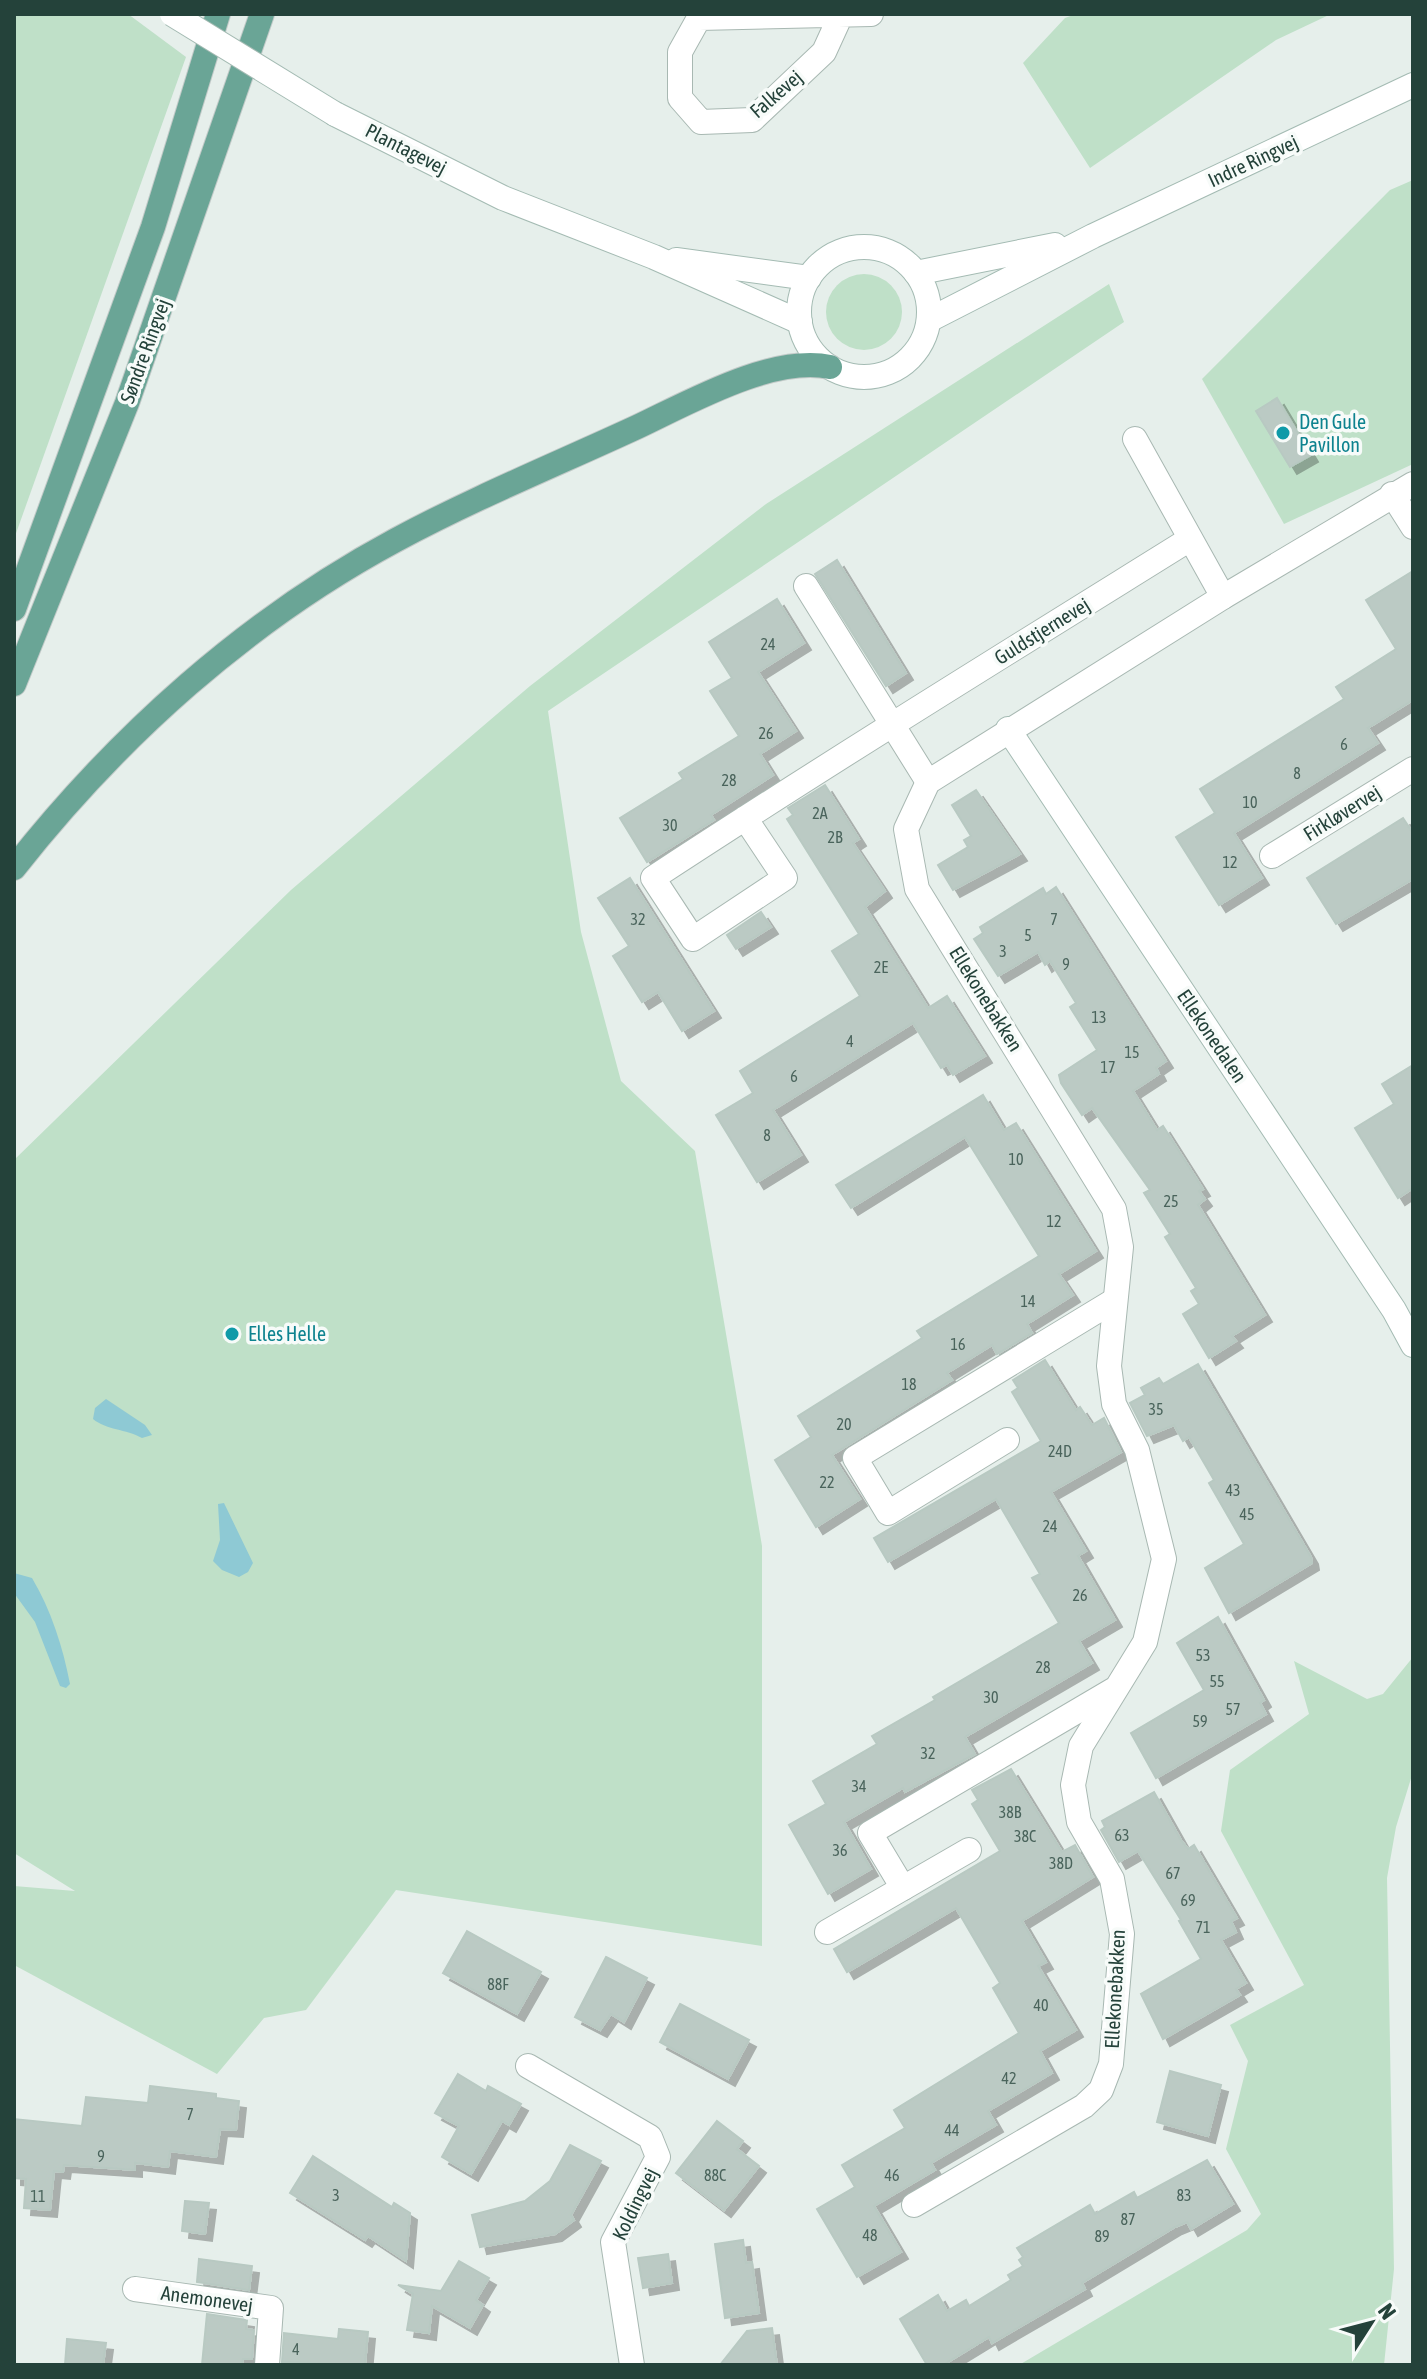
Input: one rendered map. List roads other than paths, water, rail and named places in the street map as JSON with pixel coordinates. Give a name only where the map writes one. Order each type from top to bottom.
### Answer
[{"type":"main road","points":[[14,609],[153,227],[218,14]]},
{"type":"main road","name":"Søndre Ringvej","points":[[14,684],[127,403],[262,14]]},
{"type":"main road","points":[[14,868],[62,808],[133,735],[208,667],[304,596],[395,541],[681,407],[794,364],[830,367]]},
{"type":"street","name":"Plantagevej","points":[[172,14],[335,114],[503,198],[654,257],[800,322]]},
{"type":"street","name":"Falkevej","points":[[840,17],[824,52],[752,120],[701,122],[680,98],[680,52],[699,18],[871,14]]},
{"type":"street","name":"Indre Ringvej","points":[[929,320],[1093,236],[1413,85]]},
{"type":"street","name":"Indre Ringvej","points":[[916,273],[1093,236]]},
{"type":"street","points":[[861,247],[892,253],[916,273],[925,287],[929,320],[915,354],[884,374],[866,377],[830,367],[810,348],[800,322],[800,299],[809,278],[831,256],[861,247]]},
{"type":"street","name":"Plantagevej","points":[[654,257],[809,278]]},
{"type":"street","points":[[1135,439],[1223,597]]},
{"type":"street","points":[[806,586],[928,782],[1008,729],[1402,489],[1413,527]]},
{"type":"street","name":"Guldstjernevej","points":[[745,818],[785,878],[693,939],[653,878],[745,818],[894,723],[1190,539]]},
{"type":"street","name":"Ellekonedalen","points":[[1008,729],[1394,1310],[1413,1345]]},
{"type":"street","name":"Firkløvervej","points":[[1272,856],[1413,769]]},
{"type":"street","name":"Ellekonebakken","points":[[914,2205],[1084,2106],[1101,2090],[1111,2064],[1122,1934],[1112,1879],[1079,1822],[1073,1785],[1081,1746],[1145,1642],[1164,1559],[1137,1450],[1114,1404],[1109,1366],[1121,1247],[1114,1209],[917,889],[906,829],[928,782]]},
{"type":"street","points":[[1007,1440],[888,1513],[855,1458],[1115,1300]]},
{"type":"street","name":"Ellekonebakken","points":[[903,1888],[870,1833],[1118,1687]]},
{"type":"street","points":[[827,1932],[969,1850]]},
{"type":"street","name":"Koldingvej","points":[[528,2066],[650,2137],[658,2157],[613,2242],[632,2365]]},
{"type":"street","name":"Anemonevej","points":[[135,2289],[271,2308],[267,2365]]},
{"type":"water","points":[[106,1399],[145,1425],[152,1435],[142,1438],[93,1419],[95,1408]]},
{"type":"water","points":[[224,1503],[253,1563],[248,1572],[239,1577],[222,1570],[213,1561],[220,1540],[218,1504]]},
{"type":"water","points":[[14,1573],[32,1578],[45,1603],[64,1656],[70,1684],[66,1688],[60,1686],[35,1622],[14,1593]]},
{"type":"place","name":"Den Gule Pavillon","points":[[1283,433]]},
{"type":"place","name":"Elles Helle","points":[[232,1334]]}]
